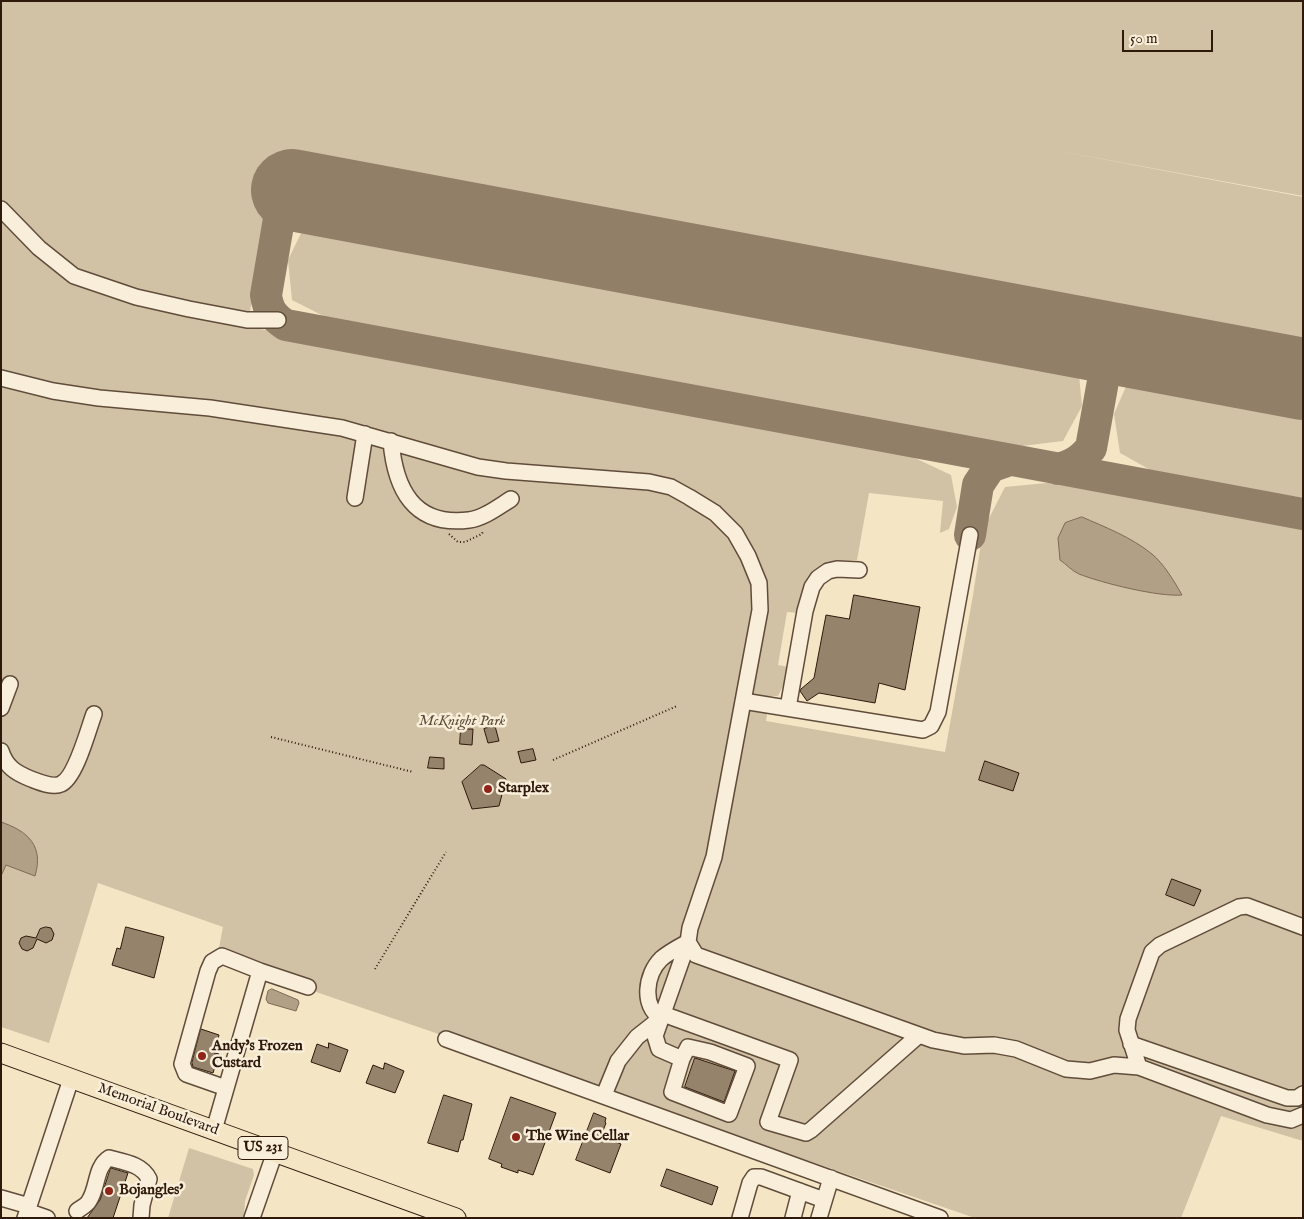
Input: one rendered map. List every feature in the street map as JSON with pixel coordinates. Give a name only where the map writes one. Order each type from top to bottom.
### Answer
[{"type":"main road","name":"Memorial Boulevard","points":[[1,1053],[456,1218]]},
{"type":"street","points":[[1,208],[40,248],[74,276],[136,297],[189,309],[247,320],[278,320]]},
{"type":"street","points":[[1,378],[53,391],[99,398],[210,408],[334,426],[478,467],[506,471],[649,482],[671,487],[715,513],[735,533],[748,556],[759,583],[760,610],[714,857],[690,928],[688,942],[655,1036],[659,1049],[682,1059]]},
{"type":"street","points":[[355,498],[365,434]]},
{"type":"street","points":[[391,441],[393,463],[398,481],[412,503],[428,514],[447,520],[470,520],[486,514],[511,499]]},
{"type":"street","points":[[743,701],[924,730],[931,726],[938,712],[970,535]]},
{"type":"street","points":[[788,708],[805,612],[812,587],[818,578],[828,571],[837,568],[859,570]]},
{"type":"street","points":[[1,708],[10,684]]},
{"type":"street","points":[[1,751],[12,770],[28,778],[52,785],[61,784],[71,775],[94,714]]},
{"type":"street","points":[[1138,1067],[1127,1030],[1128,1019],[1152,952],[1160,945],[1239,907],[1247,906],[1303,927]]},
{"type":"street","points":[[688,942],[659,960],[650,979],[647,991],[649,1003],[654,1014],[790,1060],[768,1122],[806,1133],[919,1035]]},
{"type":"street","points":[[688,942],[696,954],[934,1040],[964,1046],[994,1045],[1016,1049],[1066,1069],[1090,1071],[1114,1065],[1138,1067],[1267,1114],[1291,1120],[1303,1115]]},
{"type":"street","points":[[226,1088],[186,1074],[182,1064],[212,962],[222,956],[260,971],[308,986]]},
{"type":"street","points":[[214,1130],[260,971]]},
{"type":"street","points":[[604,1095],[618,1061],[637,1037],[662,1016]]},
{"type":"street","points":[[446,1039],[940,1218]]},
{"type":"street","points":[[1131,1044],[1287,1098],[1297,1098],[1303,1094]]},
{"type":"street","points":[[688,1047],[710,1052],[747,1066],[729,1114],[672,1092],[682,1059],[688,1047]]},
{"type":"street","points":[[27,1212],[71,1079]]},
{"type":"street","points":[[252,1218],[275,1152]]},
{"type":"street","points":[[77,1211],[90,1201],[104,1161],[109,1158],[138,1167],[146,1172],[149,1179],[142,1205],[141,1218]]},
{"type":"street","points":[[740,1218],[750,1183],[754,1177],[761,1177],[824,1200]]},
{"type":"street","points":[[819,1218],[831,1178]]},
{"type":"street","points":[[793,1218],[800,1191]]},
{"type":"street","points":[[1,1198],[27,1212],[47,1218]]},
{"type":"path","points":[[553,760],[677,706]]},
{"type":"path","points":[[271,737],[413,772]]},
{"type":"path","points":[[375,969],[446,852]]},
{"type":"green space","points":[[1,1],[1303,1],[1303,196],[1049,149],[1303,197],[1303,351],[279,161],[249,316],[180,302],[76,270],[25,227],[1,200]]},
{"type":"green space","name":"McKnight Park","points":[[1,219],[72,282],[145,304],[358,350],[900,451],[951,475],[957,507],[949,529],[940,533],[943,501],[869,493],[857,560],[836,561],[810,576],[799,613],[787,612],[778,665],[789,667],[786,680],[778,696],[770,696],[766,721],[945,752],[983,530],[1005,487],[1067,481],[1303,524],[1303,1141],[1221,1116],[1181,1218],[975,1218],[217,958],[223,927],[98,883],[49,1043],[1,1027]]},
{"type":"green space","points":[[306,223],[1078,365],[1082,406],[1063,441],[1006,448],[345,327],[292,300],[288,260]]},
{"type":"green space","points":[[1131,375],[1303,407],[1303,498],[1261,491],[1301,504],[1170,481],[1120,453],[1114,414]]},
{"type":"green space","points":[[189,1148],[253,1169],[254,1175],[245,1201],[244,1218],[168,1218]]},
{"type":"shaded area","points":[[1082,517],[1127,537],[1152,554],[1165,568],[1182,595],[1159,594],[1130,589],[1089,578],[1071,569],[1060,560],[1058,538],[1065,523]]},
{"type":"shaded area","points":[[1,822],[19,830],[32,841],[37,856],[35,876],[6,865],[1,876]]},
{"type":"shaded area","points":[[272,989],[298,1000],[299,1003],[296,1011],[268,1003],[266,999],[268,991]]},
{"type":"building","points":[[854,595],[920,607],[905,690],[879,683],[875,703],[819,693],[807,701],[800,691],[814,678],[826,615],[849,619]]},
{"type":"building","points":[[495,726],[499,741],[488,743],[484,729]]},
{"type":"building","points":[[461,729],[473,729],[472,745],[460,744]]},
{"type":"building","points":[[533,749],[536,760],[521,763],[518,752]]},
{"type":"building","points":[[430,757],[444,758],[444,769],[428,768]]},
{"type":"building","points":[[985,761],[1019,773],[1013,791],[979,780]]},
{"type":"building","points":[[481,765],[506,779],[499,806],[472,809],[462,782]]},
{"type":"building","points":[[1172,879],[1201,890],[1194,906],[1166,895]]},
{"type":"building","points":[[126,927],[164,937],[154,978],[112,965],[117,948],[120,949]]},
{"type":"building","points":[[51,928],[54,934],[52,940],[46,943],[37,939],[33,948],[27,951],[22,949],[19,943],[21,938],[26,936],[36,938],[40,929]]},
{"type":"building","points":[[201,1029],[219,1035],[214,1053],[219,1054],[213,1073],[193,1067],[192,1063]]},
{"type":"building","points":[[329,1043],[348,1050],[340,1072],[311,1062],[317,1044],[328,1048]]},
{"type":"building","points":[[695,1058],[735,1071],[724,1102],[685,1087]]},
{"type":"building","points":[[385,1063],[404,1071],[395,1093],[366,1083],[373,1065],[383,1069]]},
{"type":"building","points":[[444,1095],[472,1104],[458,1152],[428,1143]]},
{"type":"building","points":[[511,1097],[556,1113],[533,1175],[518,1170],[518,1173],[501,1167],[502,1164],[489,1159]]},
{"type":"building","points":[[594,1113],[606,1118],[601,1136],[621,1144],[610,1173],[576,1160]]},
{"type":"building","points":[[111,1168],[128,1173],[113,1218],[87,1218],[100,1200]]},
{"type":"building","points":[[667,1169],[718,1187],[712,1205],[661,1186]]},
{"type":"taxiway","points":[[292,190],[279,219],[266,295],[272,313],[286,325],[1303,514]]},
{"type":"taxiway","points":[[1075,337],[1095,349],[1101,358],[1105,370]]},
{"type":"taxiway","points":[[1058,469],[1076,462],[1091,448],[1105,370],[1112,361],[1121,355],[1143,350]]},
{"type":"taxiway","points":[[970,535],[978,485],[990,467],[1010,460]]},
{"type":"runway","points":[[292,190],[1303,379]]},
{"type":"place","name":"Starplex","points":[[488,789]]},
{"type":"place","name":"Andy's Frozen Custard","points":[[202,1056]]},
{"type":"place","name":"The Wine Cellar","points":[[516,1137]]},
{"type":"place","name":"Bojangles'","points":[[109,1191]]}]
